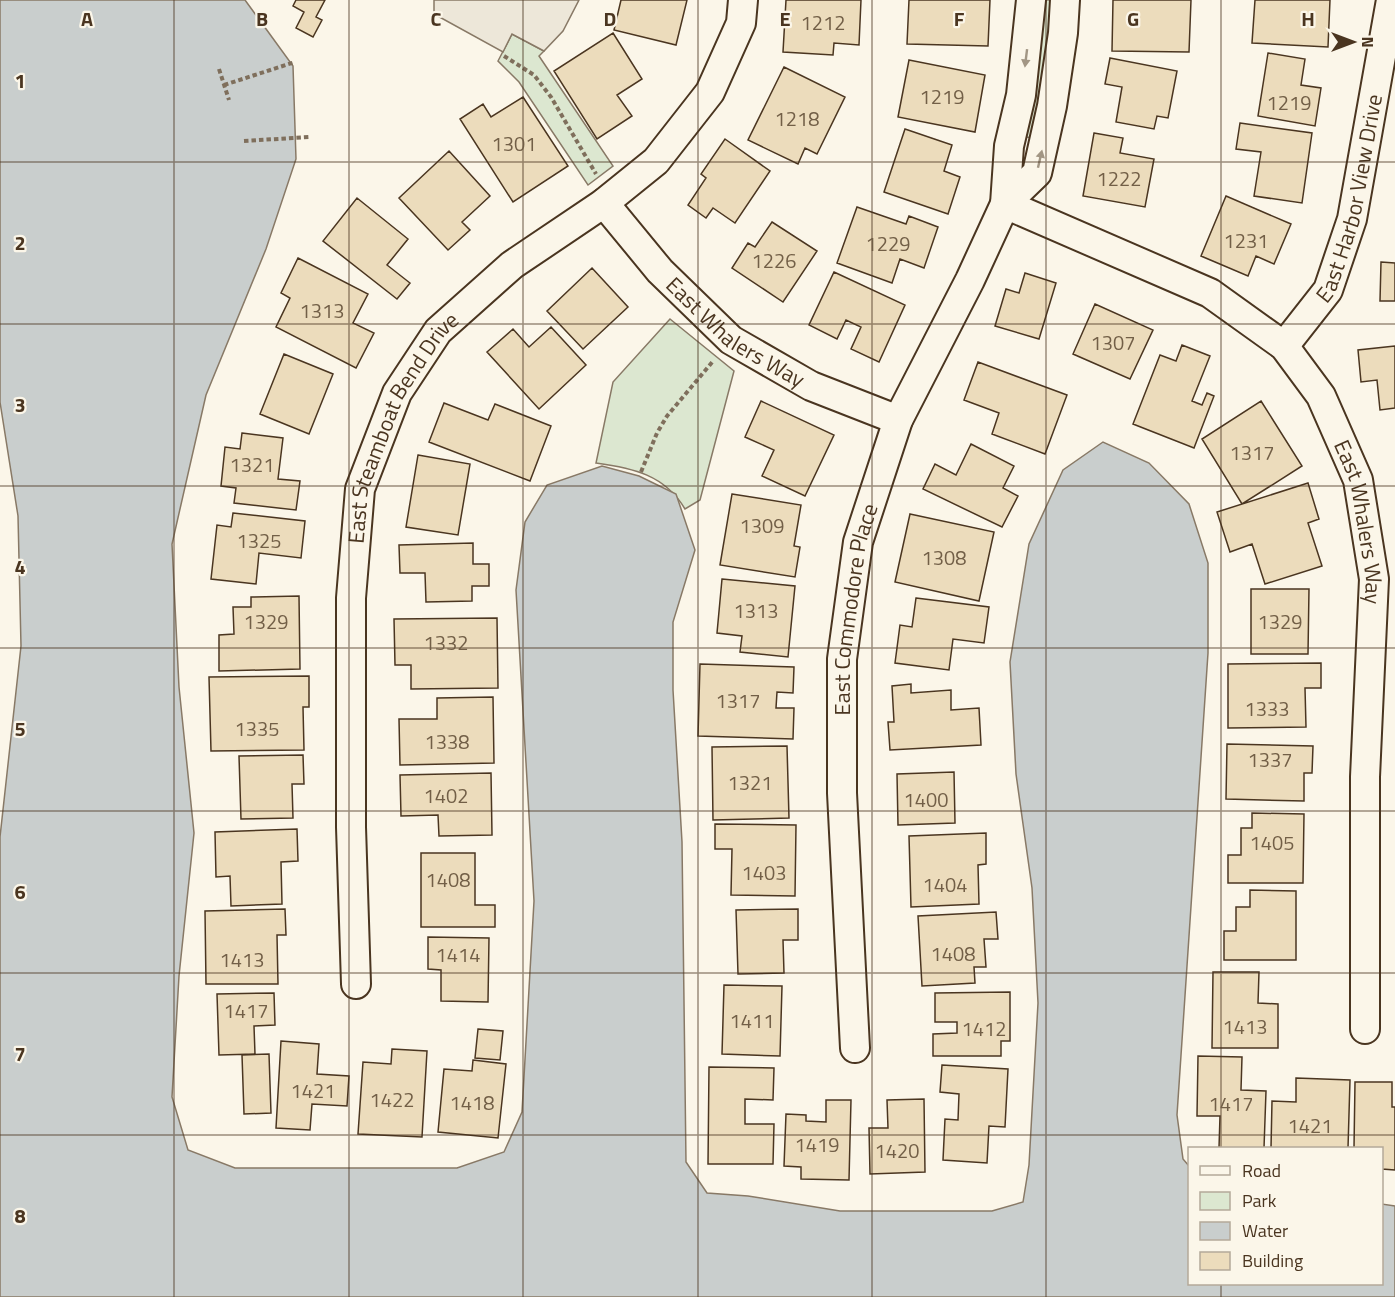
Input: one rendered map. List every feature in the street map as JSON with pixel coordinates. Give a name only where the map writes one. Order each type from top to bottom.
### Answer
[{"type":"street","name":"East Steamboat Bend Drive","points":[[356,984],[351,827],[351,598],[360,489],[398,393],[438,331],[512,265],[607,201],[656,161],[710,92],[741,23],[743,0]]},
{"type":"street","name":"East Commodore Place","points":[[1005,204],[1009,146],[1021,95],[1031,0]]},
{"type":"street","name":"East Commodore Place","points":[[855,1048],[842,793],[842,659],[858,542],[898,420],[970,280],[1005,204],[1037,172],[1052,106],[1063,33],[1065,0]]},
{"type":"street","name":"East Harbor View Drive","points":[[1284,346],[1328,290],[1352,219],[1391,0]]},
{"type":"street","name":"East Whalers Way","points":[[607,201],[660,271],[731,340],[811,386],[898,420]]},
{"type":"street","name":"East Whalers Way","points":[[1005,204],[1210,293],[1284,346],[1321,396],[1359,480],[1374,579],[1365,777],[1365,1029]]},
{"type":"path","points":[[504,56],[534,75],[551,97],[607,201]]},
{"type":"path","points":[[224,85],[295,62]]},
{"type":"path","points":[[219,69],[229,100]]},
{"type":"path","points":[[244,141],[309,137]]},
{"type":"path","points":[[641,472],[657,433],[667,416],[718,354]]},
{"type":"green space","points":[[1043,0],[1054,0],[1051,42],[1032,138],[1026,137]]},
{"type":"green space","points":[[512,34],[544,51],[539,56],[613,166],[588,185],[519,82],[498,61]]},
{"type":"green space","points":[[670,319],[734,371],[700,500],[685,509],[668,488],[647,475],[596,463],[613,382]]},
{"type":"shaded area","points":[[434,0],[579,0],[563,31],[544,51],[512,34],[503,52],[434,14]]},
{"type":"water","points":[[0,0],[245,0],[293,66],[296,159],[266,249],[206,395],[172,544],[179,687],[194,833],[179,976],[172,1097],[188,1150],[235,1168],[457,1168],[504,1152],[522,1112],[534,901],[516,590],[525,522],[547,485],[602,466],[639,476],[676,494],[695,550],[673,622],[673,690],[682,842],[686,1162],[707,1193],[748,1196],[840,1211],[992,1211],[1023,1202],[1029,1165],[1038,1003],[1032,888],[1016,774],[1010,662],[1029,544],[1063,470],[1103,442],[1149,463],[1189,504],[1208,563],[1208,653],[1177,1115],[1183,1159],[1188,1165],[1188,1285],[1383,1285],[1383,1204],[1395,1206],[1395,1297],[0,1297],[0,837],[21,646],[18,516],[0,402]]},
{"type":"building","points":[[296,0],[325,0],[316,17],[322,20],[313,37],[296,28],[304,12],[293,6]]},
{"type":"building","points":[[621,0],[687,0],[676,45],[614,30]]},
{"type":"building","points":[[786,0],[861,0],[859,45],[834,43],[833,55],[783,52]]},
{"type":"building","points":[[909,0],[990,0],[988,46],[907,44]]},
{"type":"building","points":[[1113,0],[1191,0],[1189,52],[1112,51]]},
{"type":"building","points":[[1255,0],[1330,0],[1328,47],[1252,43]]},
{"type":"building","points":[[613,33],[642,79],[617,95],[632,116],[597,139],[554,71]]},
{"type":"building","points":[[1268,53],[1305,59],[1301,85],[1321,88],[1315,126],[1258,116]]},
{"type":"building","points":[[1110,58],[1177,71],[1168,118],[1157,116],[1154,129],[1116,122],[1122,87],[1105,84]]},
{"type":"building","points":[[909,60],[985,75],[975,132],[898,117]]},
{"type":"building","points":[[784,67],[845,97],[817,154],[805,148],[798,164],[748,140]]},
{"type":"building","points":[[523,97],[568,166],[513,202],[460,119],[483,104],[491,117]]},
{"type":"building","points":[[1240,123],[1312,133],[1302,203],[1254,196],[1261,152],[1236,149]]},
{"type":"building","points":[[905,129],[952,145],[944,171],[960,177],[948,214],[884,192]]},
{"type":"building","points":[[1094,133],[1123,138],[1120,153],[1154,159],[1145,207],[1083,196]]},
{"type":"building","points":[[725,139],[770,171],[735,223],[713,208],[706,218],[688,205],[706,178],[701,174]]},
{"type":"building","points":[[449,151],[490,196],[462,222],[470,230],[448,250],[399,198]]},
{"type":"building","points":[[1226,196],[1291,224],[1274,264],[1256,256],[1248,276],[1201,256]]},
{"type":"building","points":[[357,198],[408,239],[387,265],[410,283],[397,299],[323,241]]},
{"type":"building","points":[[857,207],[906,224],[909,216],[938,227],[924,268],[900,259],[892,283],[837,263]]},
{"type":"building","points":[[772,222],[817,251],[783,302],[732,268],[748,243],[755,247]]},
{"type":"building","points":[[298,258],[368,294],[353,323],[374,333],[356,368],[276,327],[290,298],[281,293]]},
{"type":"building","points":[[1381,262],[1395,263],[1395,301],[1380,301]]},
{"type":"building","points":[[592,268],[628,307],[583,349],[547,311]]},
{"type":"building","points":[[834,272],[905,305],[879,362],[851,349],[861,327],[846,320],[837,339],[809,325]]},
{"type":"building","points":[[1025,273],[1056,283],[1039,339],[995,326],[1006,289],[1019,293]]},
{"type":"building","points":[[1095,304],[1153,330],[1130,379],[1073,354]]},
{"type":"building","points":[[551,327],[586,365],[539,409],[487,352],[513,329],[529,347]]},
{"type":"building","points":[[1182,345],[1210,356],[1192,401],[1202,405],[1207,393],[1214,396],[1194,448],[1133,424],[1160,355],[1176,361]]},
{"type":"building","points":[[1395,346],[1395,408],[1380,410],[1377,380],[1361,382],[1358,350]]},
{"type":"building","points":[[284,354],[333,374],[309,434],[260,414]]},
{"type":"building","points":[[978,362],[1067,395],[1045,454],[992,434],[999,413],[964,400]]},
{"type":"building","points":[[761,401],[834,435],[805,496],[762,476],[774,450],[745,437]]},
{"type":"building","points":[[1261,401],[1302,466],[1242,504],[1202,439]]},
{"type":"building","points":[[444,403],[488,420],[495,404],[551,426],[530,481],[429,442]]},
{"type":"building","points":[[242,433],[283,438],[278,479],[300,481],[296,510],[234,503],[236,488],[221,486],[225,447],[240,449]]},
{"type":"building","points":[[971,444],[1014,466],[1003,488],[1018,496],[1002,527],[923,489],[935,464],[956,475]]},
{"type":"building","points":[[418,455],[470,464],[458,535],[406,527]]},
{"type":"building","points":[[1308,483],[1319,519],[1308,523],[1322,566],[1265,584],[1252,544],[1230,552],[1217,512]]},
{"type":"building","points":[[732,494],[801,505],[794,546],[800,547],[795,577],[720,565]]},
{"type":"building","points":[[233,513],[305,521],[301,558],[259,553],[256,584],[211,579],[217,525],[231,527]]},
{"type":"building","points":[[910,514],[994,532],[979,601],[895,582]]},
{"type":"building","points":[[473,543],[473,564],[489,564],[489,586],[472,586],[472,601],[426,602],[425,573],[400,573],[399,545]]},
{"type":"building","points":[[722,579],[795,586],[788,657],[740,652],[742,636],[717,633]]},
{"type":"building","points":[[1251,589],[1309,589],[1308,654],[1251,654]]},
{"type":"building","points":[[299,596],[300,669],[219,671],[219,635],[234,634],[233,607],[251,607],[251,597]]},
{"type":"building","points":[[916,598],[989,607],[984,643],[953,639],[949,670],[895,663],[900,625],[912,627]]},
{"type":"building","points":[[497,618],[498,688],[411,689],[411,665],[395,665],[394,619]]},
{"type":"building","points":[[1321,663],[1321,688],[1305,688],[1306,727],[1228,728],[1228,664]]},
{"type":"building","points":[[700,664],[794,667],[793,693],[777,692],[776,708],[794,708],[793,739],[698,736]]},
{"type":"building","points":[[309,676],[309,707],[303,707],[304,750],[211,751],[209,677]]},
{"type":"building","points":[[911,684],[911,693],[951,690],[951,710],[979,708],[981,745],[890,750],[888,722],[894,722],[892,686]]},
{"type":"building","points":[[493,697],[494,763],[400,765],[399,719],[437,719],[437,698]]},
{"type":"building","points":[[1227,744],[1313,746],[1312,773],[1304,773],[1304,801],[1226,799]]},
{"type":"building","points":[[787,746],[789,818],[713,820],[712,747]]},
{"type":"building","points":[[303,755],[304,784],[292,784],[293,818],[241,819],[239,756]]},
{"type":"building","points":[[954,772],[955,823],[898,825],[897,774]]},
{"type":"building","points":[[491,773],[492,835],[439,836],[438,815],[401,816],[400,775]]},
{"type":"building","points":[[1252,813],[1304,814],[1303,883],[1228,883],[1228,855],[1241,855],[1241,828],[1252,828]]},
{"type":"building","points":[[715,824],[796,825],[795,896],[731,895],[732,849],[715,849]]},
{"type":"building","points":[[297,829],[298,861],[281,862],[282,904],[231,906],[230,876],[216,877],[215,832]]},
{"type":"building","points":[[986,833],[986,864],[978,865],[979,904],[911,907],[909,836]]},
{"type":"building","points":[[421,853],[475,853],[475,905],[495,905],[495,927],[421,927]]},
{"type":"building","points":[[1250,890],[1296,891],[1296,960],[1224,960],[1224,931],[1236,931],[1236,907],[1250,907]]},
{"type":"building","points":[[285,909],[286,935],[277,935],[278,984],[206,984],[205,911]]},
{"type":"building","points":[[798,909],[798,940],[783,940],[784,973],[738,974],[736,910]]},
{"type":"building","points":[[996,912],[998,939],[984,939],[986,967],[974,967],[975,983],[922,986],[918,916]]},
{"type":"building","points":[[428,937],[489,938],[488,1002],[441,1001],[441,970],[428,969]]},
{"type":"building","points":[[1213,972],[1259,972],[1258,1003],[1278,1004],[1278,1048],[1212,1048]]},
{"type":"building","points":[[724,985],[782,986],[780,1056],[722,1054]]},
{"type":"building","points":[[1010,992],[1010,1041],[1001,1041],[1001,1056],[933,1056],[933,1034],[957,1033],[957,1022],[935,1022],[935,993]]},
{"type":"building","points":[[274,993],[275,1025],[254,1026],[255,1054],[219,1055],[217,994]]},
{"type":"building","points":[[478,1029],[503,1031],[500,1060],[475,1058]]},
{"type":"building","points":[[281,1041],[319,1044],[317,1074],[349,1076],[347,1106],[312,1104],[310,1130],[276,1128]]},
{"type":"building","points":[[392,1049],[427,1051],[422,1137],[358,1134],[363,1062],[391,1064]]},
{"type":"building","points":[[269,1054],[271,1113],[244,1114],[242,1055]]},
{"type":"building","points":[[1198,1056],[1242,1057],[1241,1090],[1266,1091],[1264,1147],[1219,1147],[1220,1116],[1197,1116]]},
{"type":"building","points":[[473,1060],[506,1064],[498,1138],[438,1132],[444,1069],[472,1071]]},
{"type":"building","points":[[942,1065],[1008,1069],[1005,1127],[989,1126],[987,1163],[943,1160],[945,1119],[958,1120],[959,1094],[940,1092]]},
{"type":"building","points":[[709,1067],[774,1068],[773,1100],[745,1099],[745,1124],[774,1124],[773,1164],[708,1164]]},
{"type":"building","points":[[1296,1078],[1350,1080],[1348,1147],[1271,1147],[1272,1101],[1296,1102]]},
{"type":"building","points":[[1355,1082],[1392,1082],[1392,1107],[1395,1107],[1395,1170],[1383,1169],[1383,1147],[1354,1147]]},
{"type":"building","points":[[924,1099],[925,1172],[870,1174],[869,1128],[888,1128],[887,1100]]},
{"type":"building","points":[[826,1100],[851,1100],[849,1180],[801,1179],[801,1167],[784,1166],[786,1114],[806,1115],[806,1121],[826,1122]]}]
